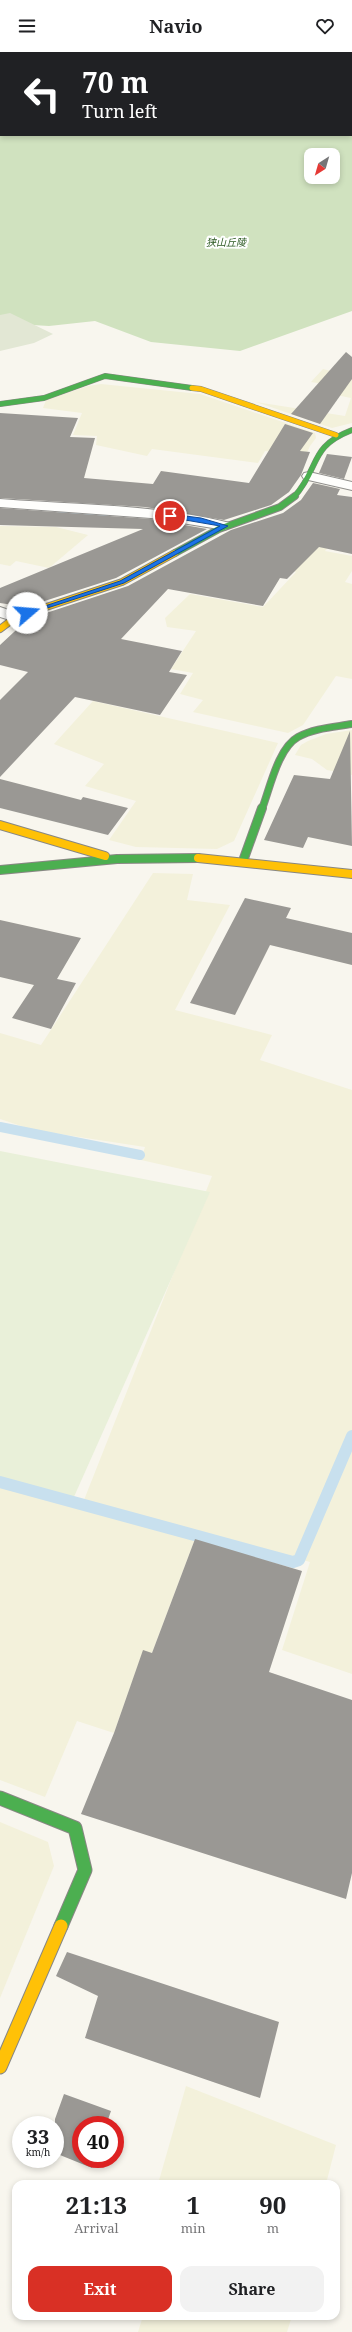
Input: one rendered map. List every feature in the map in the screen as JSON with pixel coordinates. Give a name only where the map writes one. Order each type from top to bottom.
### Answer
[{"type":"street","points":[[0,404],[44,398],[105,376],[201,389],[336,435]]},
{"type":"street","points":[[0,630],[16,616],[122,582],[188,544],[225,526],[277,508],[295,496],[309,476],[321,447],[336,435],[352,430]]},
{"type":"street","points":[[309,476],[352,486]]},
{"type":"street","points":[[0,503],[75,509],[124,510],[201,520],[225,526]]},
{"type":"street","points":[[0,612],[16,616]]},
{"type":"street","points":[[243,861],[283,752],[298,737],[326,728],[352,724]]},
{"type":"street","points":[[0,825],[116,860]]},
{"type":"street","points":[[0,870],[116,860],[187,858],[243,861],[352,874]]},
{"type":"street","points":[[0,1798],[75,1828],[86,1870],[0,2067]]},
{"type":"shaded area","points":[[323,369],[352,376],[352,423],[332,428],[256,402],[345,416],[351,398],[317,391],[323,384],[311,382]]},
{"type":"shaded area","points":[[101,384],[200,394],[315,433],[316,438],[305,457],[265,451],[258,463],[152,449],[147,456],[96,445],[97,436],[73,435],[82,413],[43,408],[46,400],[88,386]]},
{"type":"shaded area","points":[[0,526],[56,527],[88,535],[49,568],[16,561],[10,566],[0,564]]},
{"type":"shaded area","points":[[336,538],[325,551],[352,556],[352,571],[345,582],[352,584],[352,679],[336,676],[303,725],[288,733],[193,712],[203,700],[180,694],[193,673],[171,669],[196,631],[167,627],[165,618],[190,594],[263,607],[296,572],[253,559]]},
{"type":"shaded area","points":[[93,701],[278,743],[234,841],[217,849],[136,847],[109,840],[136,801],[85,786],[104,764],[54,744]]},
{"type":"shaded area","points":[[352,730],[352,775],[327,770],[312,759],[295,755],[301,745],[308,741],[326,734]]},
{"type":"shaded area","points":[[153,873],[193,874],[187,900],[230,905],[175,1010],[272,1035],[260,1060],[352,1090],[352,1674],[282,1650],[310,1562],[84,1500],[212,1176],[141,1160],[145,1147],[33,1130],[0,1119],[0,1033],[41,1045]]},
{"type":"shaded area","points":[[0,1486],[195,1539],[152,1653],[143,1651],[114,1733],[77,1721],[45,1797],[0,1780]]},
{"type":"shaded area","points":[[0,1822],[48,1842],[54,1866],[0,1998]]},
{"type":"shaded area","points":[[186,2086],[336,2145],[327,2180],[159,2180]]},
{"type":"shaded area","points":[[142,2320],[291,2320],[287,2332],[138,2332]]},
{"type":"green space","name":"狭山丘陵","points":[[0,136],[352,136],[352,311],[240,351],[151,342],[95,321],[49,326],[0,323]]},
{"type":"green space","points":[[10,313],[53,334],[34,343],[0,351],[0,315]]},
{"type":"green space","points":[[0,1151],[210,1192],[73,1499],[0,1479]]},
{"type":"building","points":[[346,352],[352,357],[352,379],[320,424],[291,414]]},
{"type":"building","points":[[0,413],[78,418],[70,437],[95,438],[84,478],[153,484],[161,471],[249,483],[285,424],[313,433],[300,451],[310,452],[301,475],[289,492],[271,505],[224,520],[145,507],[0,498]]},
{"type":"building","points":[[327,454],[352,457],[344,479],[319,473]]},
{"type":"building","points":[[313,483],[340,489],[337,495],[352,497],[352,554],[319,547],[287,579],[280,578],[263,606],[168,589],[121,639],[182,651],[169,672],[187,675],[160,715],[75,697],[0,777],[0,700],[28,672],[0,665],[0,645],[28,619],[128,586],[231,530],[283,513],[301,500]]},
{"type":"building","points":[[0,508],[151,519],[207,529],[116,578],[26,607],[0,603],[0,588],[143,529],[0,525]]},
{"type":"building","points":[[350,731],[352,846],[308,837],[303,848],[264,840],[294,775],[330,779]]},
{"type":"building","points":[[0,779],[81,800],[83,797],[128,808],[108,835],[0,808]]},
{"type":"building","points":[[245,898],[291,908],[286,918],[352,933],[352,965],[270,945],[235,1015],[190,1003]]},
{"type":"building","points":[[0,920],[81,938],[57,979],[76,983],[51,1029],[12,1018],[34,985],[0,977]]},
{"type":"building","points":[[195,1539],[302,1571],[269,1672],[352,1700],[352,1873],[346,1899],[81,1814],[114,1733],[143,1650],[152,1653]]},
{"type":"building","points":[[67,1952],[279,2022],[260,2098],[85,2038],[98,1996],[56,1976]]},
{"type":"building","points":[[64,2094],[111,2111],[109,2116],[72,2116],[72,2160],[64,2157],[64,2116],[56,2116]]},
{"type":"waterway","points":[[62,513],[104,514]]},
{"type":"waterway","points":[[0,1127],[140,1155]]},
{"type":"waterway","points":[[0,1482],[293,1562],[299,1560],[352,1436]]},
{"type":"traffic: fast","points":[[0,404],[44,398],[105,376],[192,388]]},
{"type":"traffic: fast","points":[[175,553],[219,529],[262,515],[288,502],[303,486],[309,476],[316,458],[327,442],[352,430]]},
{"type":"traffic: fast","points":[[243,861],[283,752],[298,737],[326,728],[352,724]]},
{"type":"traffic: fast","points":[[0,870],[117,859],[198,858]]},
{"type":"traffic: fast","points":[[0,1798],[75,1828],[85,1870],[61,1926]]},
{"type":"traffic: slow","points":[[192,388],[201,389],[336,435]]},
{"type":"traffic: slow","points":[[0,629],[16,617],[122,582],[175,553]]},
{"type":"traffic: slow","points":[[0,825],[105,856]]},
{"type":"traffic: slow","points":[[198,858],[352,874]]},
{"type":"traffic: slow","points":[[0,2067],[61,1926]]},
{"type":"route","points":[[27,613],[122,582],[188,544],[225,526],[201,520],[170,516]]}]
